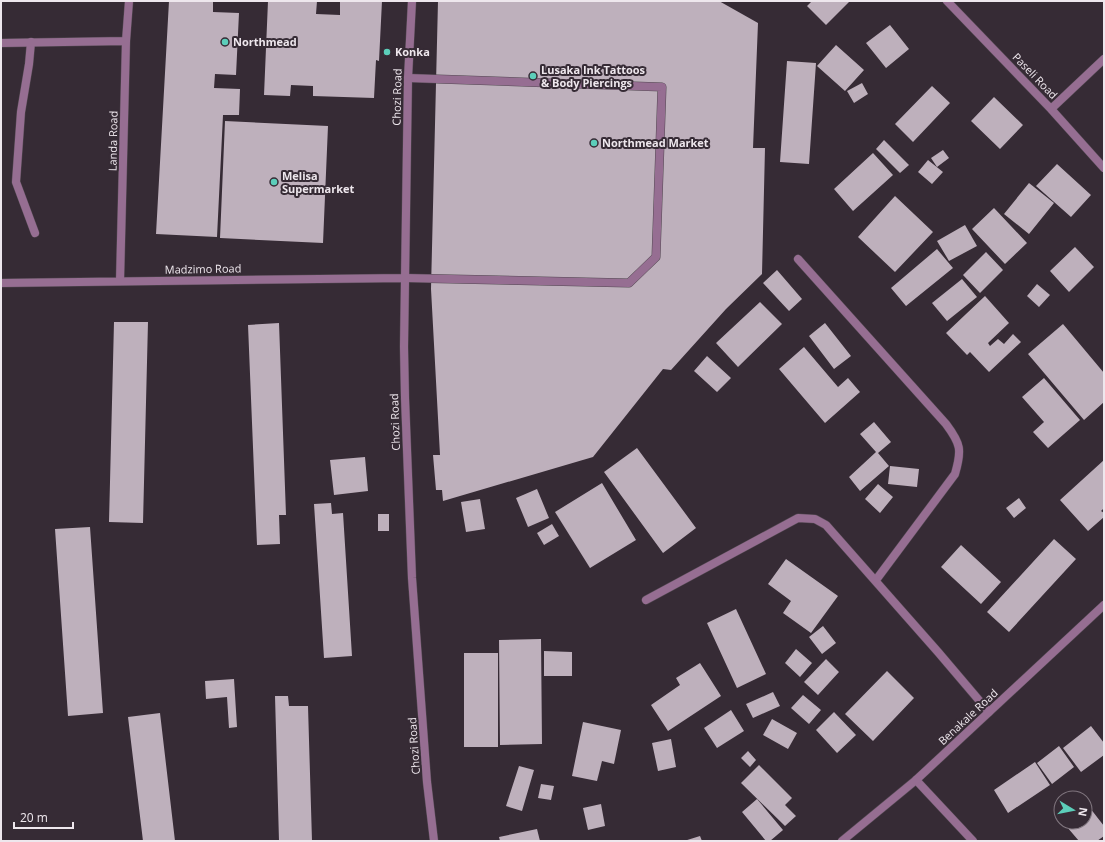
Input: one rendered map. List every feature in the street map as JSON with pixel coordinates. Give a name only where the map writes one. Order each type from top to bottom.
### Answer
[{"type":"street","name":"Landa Road","points":[[120,281],[126,41],[130,1]]},
{"type":"street","name":"Chozi Road","points":[[412,1],[408,78],[405,398],[412,578],[427,782],[434,841]]},
{"type":"street","name":"Paseli Road","points":[[947,1],[1051,109],[1104,168]]},
{"type":"street","points":[[1,43],[126,41]]},
{"type":"street","points":[[31,42],[21,112],[16,182],[35,233]]},
{"type":"street","points":[[1051,109],[1104,59]]},
{"type":"street","name":"Madzimo Road","points":[[1,283],[405,278],[629,283],[656,257],[662,87],[408,78]]},
{"type":"street","points":[[798,259],[946,424],[956,437],[959,448],[959,459],[955,474],[876,580]]},
{"type":"street","points":[[646,600],[798,518],[814,519],[826,525],[876,580],[989,712]]},
{"type":"street","name":"Benakale Road","points":[[842,841],[916,780],[1104,605]]},
{"type":"street","points":[[916,780],[973,841]]},
{"type":"building","points":[[169,1],[213,1],[213,12],[239,13],[236,75],[215,74],[214,88],[240,89],[239,115],[223,115],[217,237],[156,234]]},
{"type":"building","points":[[268,1],[317,1],[316,14],[340,15],[340,1],[382,1],[379,61],[376,60],[374,98],[313,96],[313,86],[291,85],[290,96],[264,95]]},
{"type":"building","name":"Northmead Market","points":[[438,1],[719,1],[758,23],[753,148],[765,148],[762,274],[726,309],[671,370],[663,369],[593,457],[443,501],[442,490],[436,490],[433,455],[440,455],[431,289]]},
{"type":"building","points":[[812,1],[850,1],[826,25],[807,6]]},
{"type":"building","points":[[890,25],[909,49],[886,68],[866,43]]},
{"type":"building","points":[[836,45],[864,70],[845,91],[817,66]]},
{"type":"building","points":[[787,61],[816,63],[809,164],[780,162]]},
{"type":"building","points":[[862,83],[868,94],[854,103],[847,91]]},
{"type":"building","points":[[932,86],[950,103],[913,142],[895,124]]},
{"type":"building","points":[[994,97],[1023,125],[1000,149],[971,121]]},
{"type":"building","name":"Melisa Supermarket","points":[[225,121],[328,126],[323,243],[220,238]]},
{"type":"building","points":[[884,140],[909,165],[900,173],[876,149]]},
{"type":"building","points":[[943,150],[949,158],[937,167],[931,158]]},
{"type":"building","points":[[873,153],[893,175],[853,211],[834,189]]},
{"type":"building","points":[[928,160],[943,172],[932,184],[918,172]]},
{"type":"building","points":[[1057,164],[1091,195],[1071,217],[1036,186]]},
{"type":"building","points":[[1029,183],[1054,203],[1029,234],[1004,214]]},
{"type":"building","points":[[895,196],[933,232],[895,272],[858,237]]},
{"type":"building","points":[[994,208],[1027,243],[1005,264],[972,229]]},
{"type":"building","points":[[965,225],[977,246],[949,261],[937,241]]},
{"type":"building","points":[[1075,247],[1094,267],[1069,292],[1050,271]]},
{"type":"building","points":[[937,249],[953,268],[906,306],[891,288]]},
{"type":"building","points":[[986,252],[1003,270],[980,293],[963,275]]},
{"type":"building","points":[[777,270],[802,299],[789,311],[763,283]]},
{"type":"building","points":[[962,279],[977,297],[947,321],[932,303]]},
{"type":"building","points":[[1037,284],[1050,295],[1039,307],[1027,296]]},
{"type":"building","points":[[985,296],[1009,323],[988,343],[990,346],[998,339],[1004,344],[1013,334],[1021,342],[989,372],[970,352],[967,355],[946,333]]},
{"type":"building","points":[[760,302],[782,324],[738,367],[716,343]]},
{"type":"building","points":[[114,322],[148,322],[143,523],[109,522]]},
{"type":"building","points":[[279,323],[286,515],[279,515],[280,544],[257,545],[248,325]]},
{"type":"building","points":[[825,323],[851,356],[834,369],[809,336]]},
{"type":"building","points":[[1063,324],[1104,373],[1104,402],[1084,420],[1028,354]]},
{"type":"building","points":[[804,347],[838,387],[848,378],[860,392],[825,423],[779,369]]},
{"type":"building","points":[[707,356],[731,378],[717,392],[694,371]]},
{"type":"building","points":[[1044,378],[1080,420],[1048,448],[1033,432],[1044,422],[1022,397]]},
{"type":"building","points":[[874,422],[891,442],[878,453],[889,466],[860,491],[849,477],[876,452],[860,434]]},
{"type":"building","points":[[637,448],[696,528],[663,553],[604,472]]},
{"type":"building","points":[[365,457],[368,491],[334,495],[330,460]]},
{"type":"building","points":[[1104,460],[1104,508],[1101,511],[1104,513],[1104,517],[1088,531],[1060,500]]},
{"type":"building","points":[[890,466],[919,469],[917,487],[888,484]]},
{"type":"building","points":[[602,483],[636,540],[590,568],[555,512]]},
{"type":"building","points":[[878,484],[893,497],[880,513],[865,499]]},
{"type":"building","points":[[537,489],[549,518],[528,527],[516,498]]},
{"type":"building","points":[[1019,498],[1026,508],[1014,518],[1006,508]]},
{"type":"building","points":[[480,499],[485,529],[466,532],[461,502]]},
{"type":"building","points":[[331,503],[332,514],[343,513],[352,656],[324,658],[314,504]]},
{"type":"building","points":[[378,514],[389,514],[389,531],[378,531]]},
{"type":"building","points":[[552,524],[559,536],[544,545],[537,533]]},
{"type":"building","points":[[90,527],[103,713],[68,716],[55,529]]},
{"type":"building","points":[[1054,539],[1076,559],[1009,632],[987,612]]},
{"type":"building","points":[[961,545],[1001,582],[981,604],[941,567]]},
{"type":"building","points":[[786,559],[838,596],[811,633],[783,613],[791,601],[768,584]]},
{"type":"building","points":[[736,609],[766,674],[737,688],[707,623]]},
{"type":"building","points":[[823,626],[836,643],[822,654],[809,637]]},
{"type":"building","points":[[541,639],[542,744],[500,745],[499,640]]},
{"type":"building","points":[[796,649],[812,663],[800,677],[785,663]]},
{"type":"building","points":[[544,651],[572,652],[572,676],[544,676]]},
{"type":"building","points":[[464,653],[498,653],[498,747],[464,747]]},
{"type":"building","points":[[826,659],[839,672],[818,695],[804,682]]},
{"type":"building","points":[[700,663],[721,696],[668,731],[651,705],[680,685],[676,678]]},
{"type":"building","points":[[887,671],[914,698],[873,741],[845,714]]},
{"type":"building","points":[[234,679],[237,727],[229,728],[227,697],[206,699],[205,681]]},
{"type":"building","points":[[773,692],[780,706],[753,718],[746,704]]},
{"type":"building","points":[[803,695],[821,710],[809,724],[791,708]]},
{"type":"building","points":[[275,696],[288,696],[289,706],[308,706],[312,841],[279,841]]},
{"type":"building","points":[[731,710],[744,731],[717,748],[704,728]]},
{"type":"building","points":[[834,712],[856,735],[837,753],[816,730]]},
{"type":"building","points":[[160,713],[175,841],[143,841],[128,717]]},
{"type":"building","points":[[772,719],[797,733],[788,749],[763,735]]},
{"type":"building","points":[[583,722],[621,730],[614,764],[602,761],[597,781],[572,776]]},
{"type":"building","points":[[1091,726],[1104,743],[1104,755],[1081,772],[1063,748]]},
{"type":"building","points":[[671,739],[676,767],[658,771],[652,743]]},
{"type":"building","points":[[1059,746],[1074,767],[1052,784],[1037,763]]},
{"type":"building","points":[[748,751],[756,760],[750,767],[741,758]]},
{"type":"building","points":[[1035,762],[1050,785],[1008,813],[994,790]]},
{"type":"building","points":[[759,765],[792,798],[785,805],[796,816],[785,826],[741,783]]},
{"type":"building","points":[[519,766],[534,770],[522,811],[506,806]]},
{"type":"building","points":[[541,784],[554,786],[551,800],[538,798]]},
{"type":"building","points":[[757,799],[783,830],[770,841],[766,841],[742,812]]},
{"type":"building","points":[[601,804],[605,826],[588,830],[583,808]]},
{"type":"building","points":[[1093,812],[1104,826],[1104,836],[1097,841],[1079,841],[1070,830],[1093,830]]},
{"type":"building","points":[[537,829],[540,841],[500,841],[499,837]]},
{"type":"building","points":[[700,836],[702,841],[684,841]]},
{"type":"place","name":"Northmead","points":[[225,42]]},
{"type":"place","name":"Konka","points":[[387,52]]},
{"type":"place","name":"Lusaka Ink Tattoos & Body Piercings","points":[[533,76]]},
{"type":"place","name":"Northmead Market","points":[[594,143]]},
{"type":"place","name":"Melisa Supermarket","points":[[274,182]]}]
